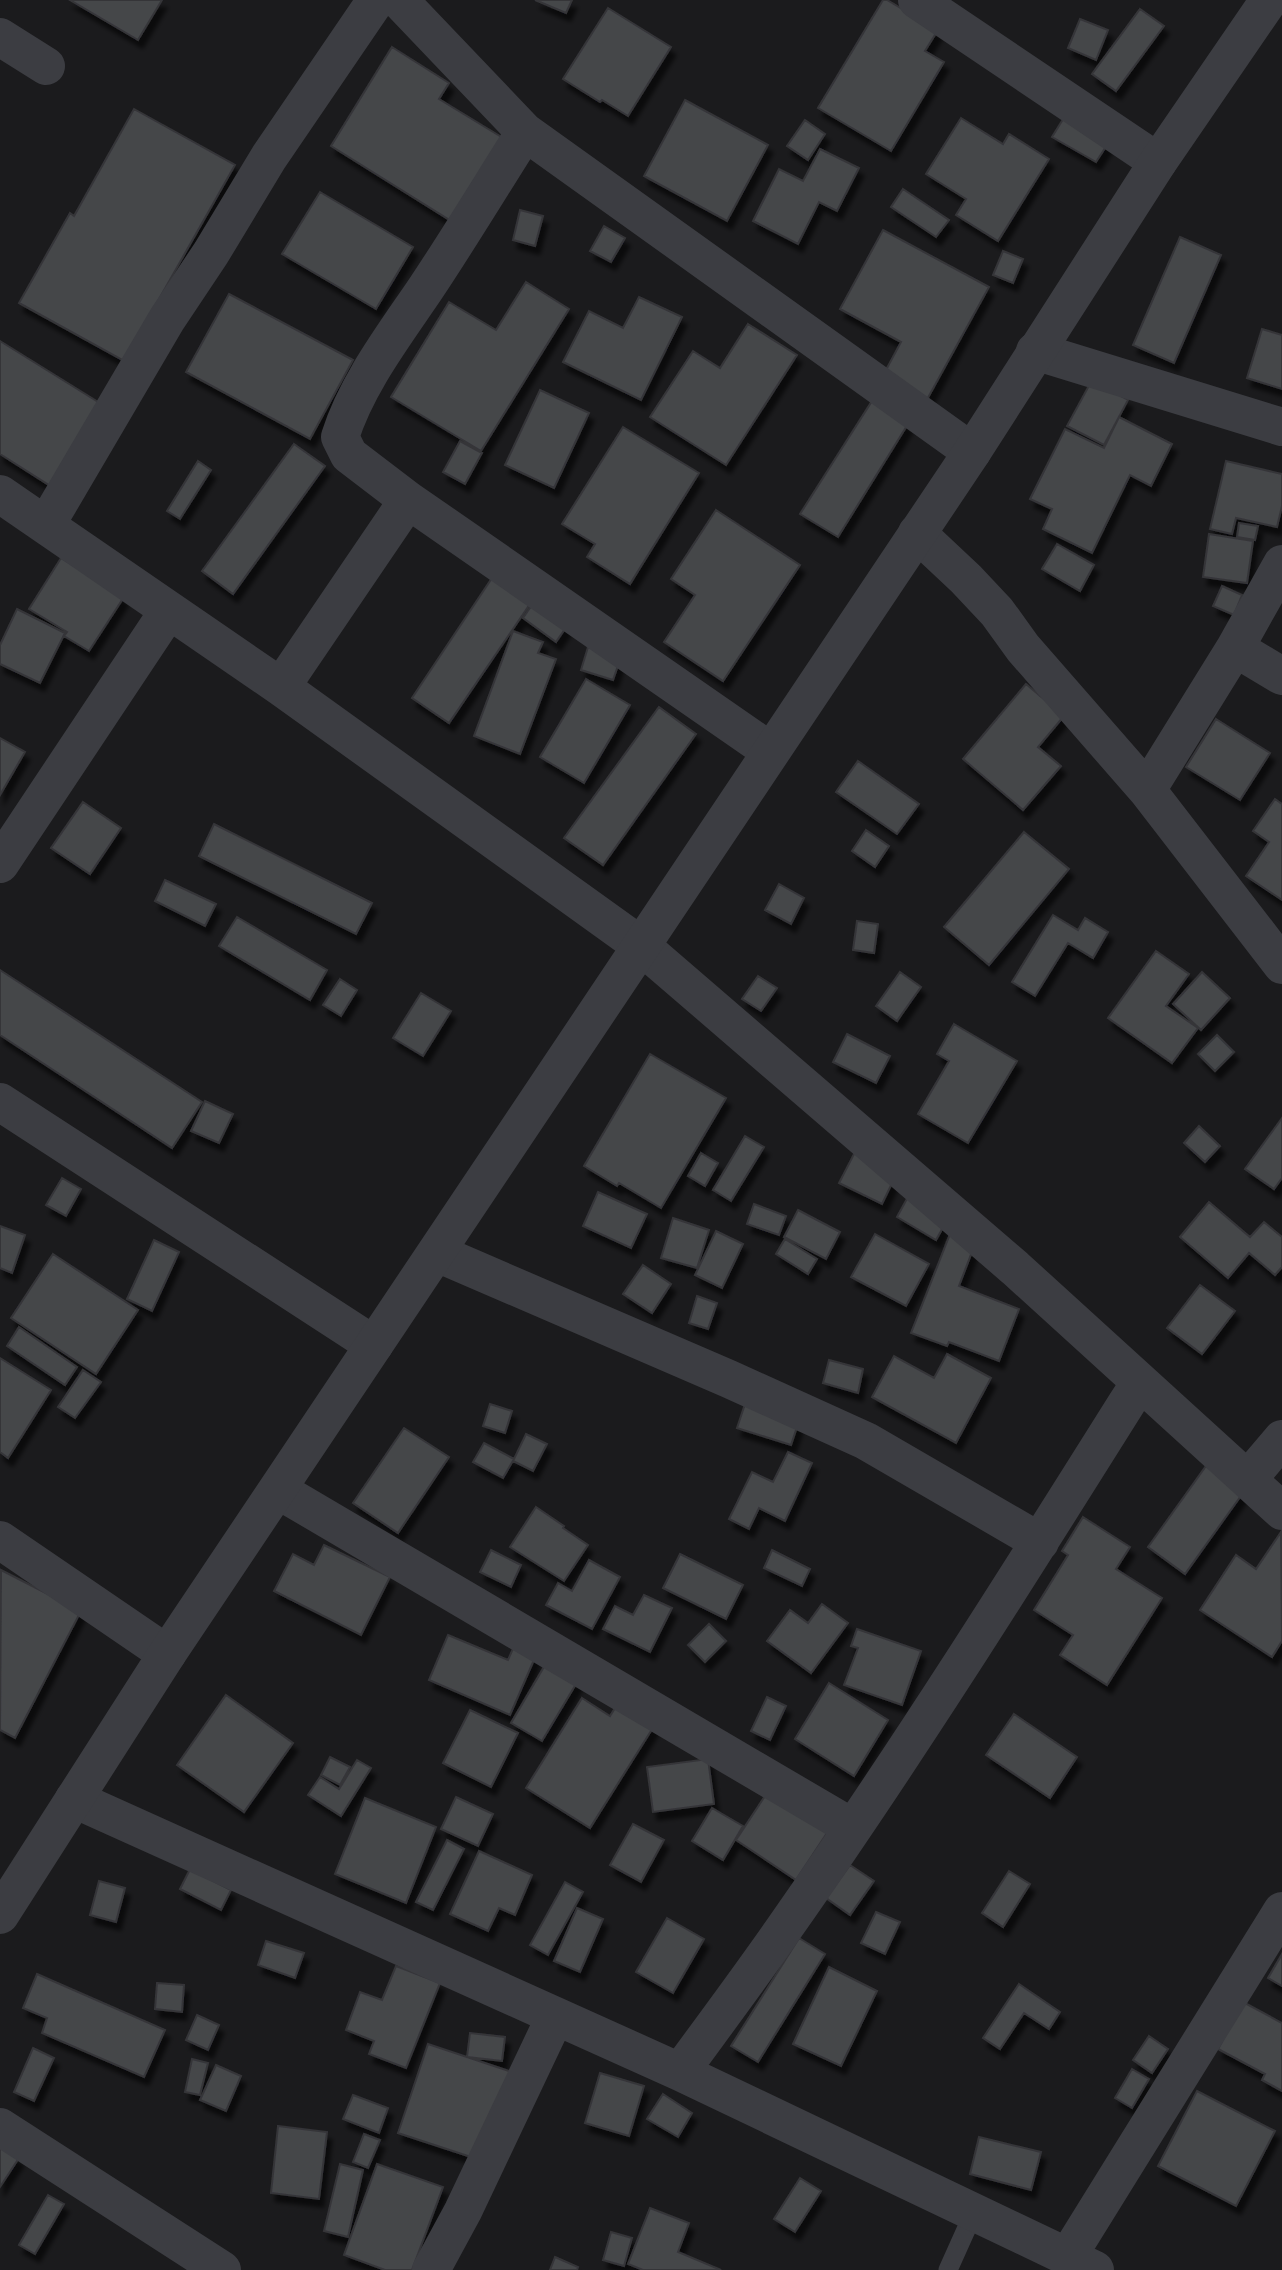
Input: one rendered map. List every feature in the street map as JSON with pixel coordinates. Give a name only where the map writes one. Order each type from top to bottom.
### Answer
[{"type":"street","points":[[46,525],[167,319],[269,157],[376,0]]},
{"type":"street","points":[[399,0],[525,132],[972,452]]},
{"type":"street","points":[[917,0],[1158,162]]},
{"type":"street","points":[[0,1915],[167,1654],[972,452],[1158,162],[1269,0]]},
{"type":"street","points":[[0,37],[46,66]]},
{"type":"street","points":[[525,132],[442,265],[380,357],[347,415],[340,437],[349,455],[408,500],[770,751]]},
{"type":"street","points":[[1035,351],[1282,427]]},
{"type":"street","points":[[0,494],[281,687],[640,945],[1015,1268],[1282,1511]]},
{"type":"street","points":[[281,687],[408,500]]},
{"type":"street","points":[[916,533],[966,579],[996,612],[1023,648],[1147,790],[1282,965]]},
{"type":"street","points":[[1147,790],[1235,648],[1282,564]]},
{"type":"street","points":[[0,863],[169,610]]},
{"type":"street","points":[[1235,648],[1282,676]]},
{"type":"street","points":[[0,1102],[374,1345]]},
{"type":"street","points":[[437,1252],[729,1378],[866,1441],[1040,1542]]},
{"type":"street","points":[[680,2072],[853,1828],[1040,1542],[1140,1382]]},
{"type":"street","points":[[1248,1479],[1282,1439]]},
{"type":"street","points":[[278,1489],[853,1828]]},
{"type":"street","points":[[0,1539],[167,1654]]},
{"type":"street","points":[[74,1800],[680,2072],[1081,2263],[1282,1911]]},
{"type":"street","points":[[431,2270],[469,2199],[555,2017]]},
{"type":"street","points":[[0,2127],[222,2270]]},
{"type":"lane","points":[[948,2270],[974,2212]]},
{"type":"building","points":[[70,0],[162,0],[138,40]]},
{"type":"building","points":[[535,0],[572,0],[566,13]]},
{"type":"building","points":[[883,0],[938,30],[925,51],[944,62],[891,151],[818,108]]},
{"type":"building","points":[[608,8],[671,47],[628,116],[563,79]]},
{"type":"building","points":[[1140,9],[1164,26],[1116,91],[1092,74]]},
{"type":"building","points":[[1080,19],[1108,30],[1096,60],[1068,48]]},
{"type":"building","points":[[392,47],[449,83],[439,99],[508,141],[456,224],[331,146]]},
{"type":"building","points":[[685,100],[768,145],[727,221],[644,176]]},
{"type":"building","points":[[134,109],[235,165],[124,361],[19,303],[70,213],[74,216]]},
{"type":"building","points":[[1065,116],[1109,142],[1096,162],[1052,137]]},
{"type":"building","points":[[961,118],[1003,144],[1009,134],[1049,159],[998,241],[956,215],[966,199],[926,174]]},
{"type":"building","points":[[805,120],[825,134],[808,160],[787,146]]},
{"type":"building","points":[[820,149],[859,168],[837,211],[819,202],[798,244],[753,221],[779,169],[803,181]]},
{"type":"building","points":[[903,189],[949,220],[936,237],[891,207]]},
{"type":"building","points":[[320,192],[413,247],[376,309],[282,254]]},
{"type":"building","points":[[520,210],[543,216],[535,246],[513,240]]},
{"type":"building","points":[[604,226],[625,238],[611,262],[590,251]]},
{"type":"building","points":[[883,230],[989,287],[924,405],[880,381],[901,342],[840,309]]},
{"type":"building","points":[[1180,237],[1221,255],[1174,363],[1133,345]]},
{"type":"building","points":[[1003,251],[1023,259],[1013,283],[993,275]]},
{"type":"building","points":[[526,282],[569,309],[481,451],[391,397],[449,302],[496,330]]},
{"type":"building","points":[[229,294],[353,360],[310,439],[186,372]]},
{"type":"building","points":[[639,297],[682,317],[641,400],[563,362],[589,311],[623,328]]},
{"type":"building","points":[[748,324],[797,355],[726,465],[650,417],[693,351],[720,368]]},
{"type":"building","points":[[1262,329],[1282,335],[1282,389],[1247,378]]},
{"type":"building","points":[[0,341],[103,405],[52,487],[0,454]]},
{"type":"building","points":[[1092,380],[1128,400],[1104,445],[1067,426]]},
{"type":"building","points":[[540,390],[589,413],[554,488],[505,465]]},
{"type":"building","points":[[872,401],[908,424],[838,537],[800,514]]},
{"type":"building","points":[[1119,417],[1172,444],[1151,486],[1130,475],[1092,553],[1043,529],[1052,509],[1030,499],[1065,429],[1104,448]]},
{"type":"building","points":[[623,427],[699,473],[630,584],[587,557],[595,544],[562,524]]},
{"type":"building","points":[[460,441],[482,453],[465,484],[443,472]]},
{"type":"building","points":[[294,444],[325,466],[233,594],[202,571]]},
{"type":"building","points":[[198,461],[211,470],[180,519],[167,511]]},
{"type":"building","points":[[1226,461],[1282,474],[1282,506],[1277,527],[1236,518],[1232,534],[1210,529]]},
{"type":"building","points":[[716,510],[800,565],[723,681],[664,642],[695,595],[671,579]]},
{"type":"building","points":[[1239,523],[1258,526],[1255,540],[1237,537]]},
{"type":"building","points":[[1209,534],[1253,541],[1247,583],[1203,577]]},
{"type":"building","points":[[1057,544],[1094,565],[1080,591],[1042,569]]},
{"type":"building","points":[[61,558],[124,597],[89,651],[64,636],[67,632],[29,609]]},
{"type":"building","points":[[494,575],[532,601],[449,723],[412,698]]},
{"type":"building","points":[[1222,586],[1242,595],[1234,615],[1213,606]]},
{"type":"building","points":[[534,602],[567,626],[556,642],[523,618]]},
{"type":"building","points":[[17,609],[65,633],[40,683],[0,664],[0,645]]},
{"type":"building","points":[[513,631],[543,642],[538,653],[556,659],[520,754],[474,736]]},
{"type":"building","points":[[588,647],[621,657],[613,680],[581,670]]},
{"type":"building","points":[[586,679],[630,705],[584,783],[540,757]]},
{"type":"building","points":[[1026,684],[1064,716],[1038,747],[1061,766],[1023,810],[963,759]]},
{"type":"building","points":[[659,707],[696,734],[603,865],[564,838]]},
{"type":"building","points":[[1216,719],[1270,753],[1240,800],[1186,767]]},
{"type":"building","points":[[0,738],[25,752],[0,795]]},
{"type":"building","points":[[858,761],[919,804],[897,834],[836,792]]},
{"type":"building","points":[[1275,799],[1282,804],[1282,900],[1246,876],[1269,842],[1253,831]]},
{"type":"building","points":[[83,802],[121,828],[90,874],[51,848]]},
{"type":"building","points":[[214,824],[372,903],[356,934],[199,856]]},
{"type":"building","points":[[866,830],[889,846],[875,867],[852,851]]},
{"type":"building","points":[[1024,832],[1069,869],[989,965],[944,927]]},
{"type":"building","points":[[165,880],[216,904],[205,926],[155,901]]},
{"type":"building","points":[[779,884],[804,898],[791,924],[765,910]]},
{"type":"building","points":[[1053,915],[1078,930],[1085,918],[1108,932],[1093,958],[1068,943],[1035,996],[1012,982]]},
{"type":"building","points":[[237,917],[327,970],[310,1000],[219,946]]},
{"type":"building","points":[[857,921],[878,924],[874,953],[853,950]]},
{"type":"building","points":[[1156,951],[1189,974],[1166,1006],[1198,1028],[1172,1063],[1108,1018]]},
{"type":"building","points":[[0,970],[202,1102],[172,1148],[0,1035]]},
{"type":"building","points":[[900,972],[921,987],[897,1021],[876,1006]]},
{"type":"building","points":[[1202,972],[1230,998],[1201,1030],[1173,1004]]},
{"type":"building","points":[[758,976],[777,988],[761,1011],[742,999]]},
{"type":"building","points":[[340,979],[357,990],[341,1016],[323,1005]]},
{"type":"building","points":[[421,993],[451,1011],[423,1056],[393,1038]]},
{"type":"building","points":[[954,1024],[1017,1061],[968,1143],[918,1114],[949,1061],[937,1054]]},
{"type":"building","points":[[847,1034],[890,1056],[876,1083],[833,1062]]},
{"type":"building","points":[[1217,1035],[1234,1052],[1215,1071],[1198,1054]]},
{"type":"building","points":[[650,1054],[726,1098],[661,1208],[584,1166]]},
{"type":"building","points":[[205,1101],[233,1114],[219,1143],[191,1131]]},
{"type":"building","points":[[1282,1118],[1282,1178],[1274,1189],[1245,1169]]},
{"type":"building","points":[[1199,1126],[1220,1146],[1205,1162],[1184,1143]]},
{"type":"building","points":[[745,1136],[764,1147],[731,1201],[713,1190]]},
{"type":"building","points":[[855,1152],[897,1173],[882,1204],[839,1183]]},
{"type":"building","points":[[701,1153],[718,1163],[705,1186],[688,1176]]},
{"type":"building","points":[[62,1178],[81,1189],[66,1216],[46,1205]]},
{"type":"building","points":[[598,1192],[647,1214],[631,1248],[583,1226]]},
{"type":"building","points":[[909,1195],[949,1217],[936,1240],[897,1217]]},
{"type":"building","points":[[1209,1202],[1250,1237],[1264,1222],[1282,1237],[1282,1267],[1275,1275],[1249,1253],[1228,1278],[1180,1237]]},
{"type":"building","points":[[754,1204],[786,1216],[779,1235],[747,1224]]},
{"type":"building","points":[[798,1210],[840,1232],[826,1259],[784,1237]]},
{"type":"building","points":[[673,1218],[709,1230],[697,1268],[661,1258]]},
{"type":"building","points":[[0,1226],[25,1235],[12,1273],[0,1268]]},
{"type":"building","points":[[716,1231],[743,1244],[722,1288],[695,1275]]},
{"type":"building","points":[[875,1234],[929,1264],[906,1306],[851,1277]]},
{"type":"building","points":[[950,1234],[975,1244],[959,1286],[1019,1309],[999,1361],[949,1342],[947,1346],[911,1333]]},
{"type":"building","points":[[785,1239],[817,1259],[808,1274],[776,1254]]},
{"type":"building","points":[[154,1240],[179,1252],[152,1311],[127,1299]]},
{"type":"building","points":[[53,1254],[138,1310],[96,1374],[11,1318]]},
{"type":"building","points":[[643,1265],[671,1284],[652,1313],[623,1294]]},
{"type":"building","points":[[1200,1285],[1235,1311],[1202,1354],[1167,1328]]},
{"type":"building","points":[[697,1296],[717,1303],[708,1329],[689,1323]]},
{"type":"building","points":[[19,1327],[77,1367],[65,1385],[7,1346]]},
{"type":"building","points":[[947,1354],[991,1378],[956,1443],[872,1397],[894,1356],[934,1378]]},
{"type":"building","points":[[0,1358],[51,1390],[8,1458],[0,1452]]},
{"type":"building","points":[[829,1360],[863,1369],[858,1393],[823,1383]]},
{"type":"building","points":[[83,1370],[101,1382],[75,1418],[58,1407]]},
{"type":"building","points":[[746,1401],[800,1418],[791,1445],[737,1428]]},
{"type":"building","points":[[490,1404],[512,1411],[505,1433],[483,1426]]},
{"type":"building","points":[[404,1428],[449,1457],[398,1533],[353,1503]]},
{"type":"building","points":[[526,1434],[547,1444],[533,1471],[513,1461]]},
{"type":"building","points":[[484,1443],[514,1459],[503,1478],[473,1462]]},
{"type":"building","points":[[788,1452],[812,1463],[785,1521],[759,1508],[749,1529],[729,1519],[752,1472],[773,1482]]},
{"type":"building","points":[[1206,1466],[1243,1493],[1185,1574],[1148,1547]]},
{"type":"building","points":[[536,1507],[588,1545],[564,1581],[510,1547]]},
{"type":"building","points":[[1083,1517],[1130,1547],[1116,1569],[1162,1598],[1107,1685],[1060,1655],[1073,1635],[1034,1610],[1068,1555],[1062,1551]]},
{"type":"building","points":[[1281,1532],[1282,1641],[1272,1657],[1200,1610],[1236,1555],[1256,1569]]},
{"type":"building","points":[[324,1545],[390,1577],[361,1635],[274,1591],[293,1554],[314,1565]]},
{"type":"building","points":[[491,1550],[521,1565],[511,1587],[480,1572]]},
{"type":"building","points":[[772,1550],[810,1569],[802,1586],[764,1568]]},
{"type":"building","points":[[680,1554],[743,1585],[726,1619],[663,1588]]},
{"type":"building","points":[[589,1560],[620,1577],[592,1629],[546,1605],[558,1583],[572,1591]]},
{"type":"building","points":[[1,1570],[81,1611],[15,1738],[0,1730]]},
{"type":"building","points":[[644,1595],[672,1608],[650,1652],[603,1629],[615,1606],[633,1615]]},
{"type":"building","points":[[822,1604],[848,1623],[811,1673],[767,1641],[790,1610],[808,1623]]},
{"type":"building","points":[[709,1624],[726,1641],[705,1662],[688,1645]]},
{"type":"building","points":[[857,1629],[921,1651],[902,1705],[844,1685],[858,1648],[851,1646]]},
{"type":"building","points":[[448,1635],[508,1660],[515,1644],[537,1653],[510,1715],[429,1680]]},
{"type":"building","points":[[548,1660],[579,1679],[542,1741],[511,1723]]},
{"type":"building","points":[[829,1683],[888,1720],[854,1776],[795,1739]]},
{"type":"building","points":[[226,1695],[293,1743],[244,1812],[177,1765]]},
{"type":"building","points":[[767,1697],[786,1706],[770,1740],[751,1731]]},
{"type":"building","points":[[582,1698],[610,1716],[620,1700],[656,1723],[590,1828],[526,1788]]},
{"type":"building","points":[[470,1710],[518,1733],[491,1787],[443,1763]]},
{"type":"building","points":[[1014,1714],[1077,1757],[1050,1798],[986,1755]]},
{"type":"building","points":[[330,1757],[350,1767],[340,1785],[321,1775]]},
{"type":"building","points":[[708,1759],[714,1804],[653,1812],[647,1767]]},
{"type":"building","points":[[357,1760],[371,1768],[341,1816],[308,1795],[320,1777],[339,1789]]},
{"type":"building","points":[[767,1793],[827,1833],[796,1880],[736,1840]]},
{"type":"building","points":[[456,1797],[493,1814],[478,1846],[441,1829]]},
{"type":"building","points":[[365,1798],[436,1827],[406,1903],[335,1874]]},
{"type":"building","points":[[712,1808],[743,1826],[723,1860],[692,1841]]},
{"type":"building","points":[[633,1824],[664,1840],[641,1882],[610,1865]]},
{"type":"building","points":[[447,1840],[464,1849],[433,1910],[416,1902]]},
{"type":"building","points":[[479,1851],[532,1875],[515,1915],[499,1908],[488,1931],[450,1914]]},
{"type":"building","points":[[850,1865],[874,1881],[850,1915],[826,1898]]},
{"type":"building","points":[[190,1869],[231,1890],[221,1910],[180,1889]]},
{"type":"building","points":[[1009,1871],[1030,1884],[1003,1927],[982,1913]]},
{"type":"building","points":[[99,1881],[125,1888],[116,1922],[90,1915]]},
{"type":"building","points":[[565,1882],[583,1892],[548,1955],[530,1945]]},
{"type":"building","points":[[577,1908],[603,1919],[580,1972],[554,1961]]},
{"type":"building","points":[[876,1912],[900,1922],[885,1954],[861,1943]]},
{"type":"building","points":[[667,1918],[704,1939],[673,1993],[636,1972]]},
{"type":"building","points":[[799,1938],[825,1954],[758,2062],[731,2046]]},
{"type":"building","points":[[266,1941],[304,1953],[295,1978],[258,1965]]},
{"type":"building","points":[[1282,1954],[1282,1986],[1268,1978]]},
{"type":"building","points":[[396,1966],[440,1983],[406,2068],[369,2054],[374,2041],[346,2030],[360,1992],[382,2000]]},
{"type":"building","points":[[829,1967],[877,1991],[841,2066],[793,2044]]},
{"type":"building","points":[[37,1974],[165,2030],[144,2077],[42,2033],[47,2018],[23,2008]]},
{"type":"building","points":[[157,1983],[184,1985],[182,2012],[155,2009]]},
{"type":"building","points":[[1019,1984],[1060,2012],[1049,2029],[1024,2013],[1000,2049],[983,2038]]},
{"type":"building","points":[[1243,2002],[1282,2023],[1282,2091],[1262,2080],[1265,2074],[1218,2049]]},
{"type":"building","points":[[197,2015],[219,2025],[208,2050],[186,2040]]},
{"type":"building","points":[[470,2033],[505,2037],[502,2061],[467,2057]]},
{"type":"building","points":[[1149,2036],[1168,2049],[1152,2073],[1133,2060]]},
{"type":"building","points":[[428,2044],[512,2072],[483,2161],[398,2133]]},
{"type":"building","points":[[33,2048],[54,2058],[34,2101],[14,2092]]},
{"type":"building","points":[[192,2059],[208,2063],[200,2095],[185,2092]]},
{"type":"building","points":[[216,2065],[241,2076],[226,2111],[200,2100]]},
{"type":"building","points":[[1132,2069],[1149,2079],[1132,2108],[1115,2098]]},
{"type":"building","points":[[600,2073],[644,2086],[629,2136],[585,2123]]},
{"type":"building","points":[[1197,2091],[1275,2131],[1236,2206],[1158,2166]]},
{"type":"building","points":[[663,2094],[692,2113],[678,2137],[647,2119]]},
{"type":"building","points":[[353,2095],[388,2108],[379,2133],[343,2119]]},
{"type":"building","points":[[278,2126],[327,2132],[319,2199],[271,2193]]},
{"type":"building","points":[[364,2134],[380,2140],[368,2168],[353,2162]]},
{"type":"building","points":[[979,2137],[1041,2152],[1031,2190],[970,2174]]},
{"type":"building","points":[[0,2146],[19,2158],[0,2187]]},
{"type":"building","points":[[340,2164],[363,2170],[348,2237],[324,2231]]},
{"type":"building","points":[[377,2164],[443,2187],[412,2270],[385,2270],[344,2255]]},
{"type":"building","points":[[800,2178],[821,2191],[795,2232],[774,2219]]},
{"type":"building","points":[[48,2195],[64,2204],[35,2254],[19,2245]]},
{"type":"building","points":[[650,2208],[689,2223],[678,2252],[721,2270],[643,2270],[628,2264]]},
{"type":"building","points":[[611,2232],[632,2238],[624,2266],[603,2260]]},
{"type":"building","points":[[555,2257],[578,2267],[577,2270],[550,2270]]}]
